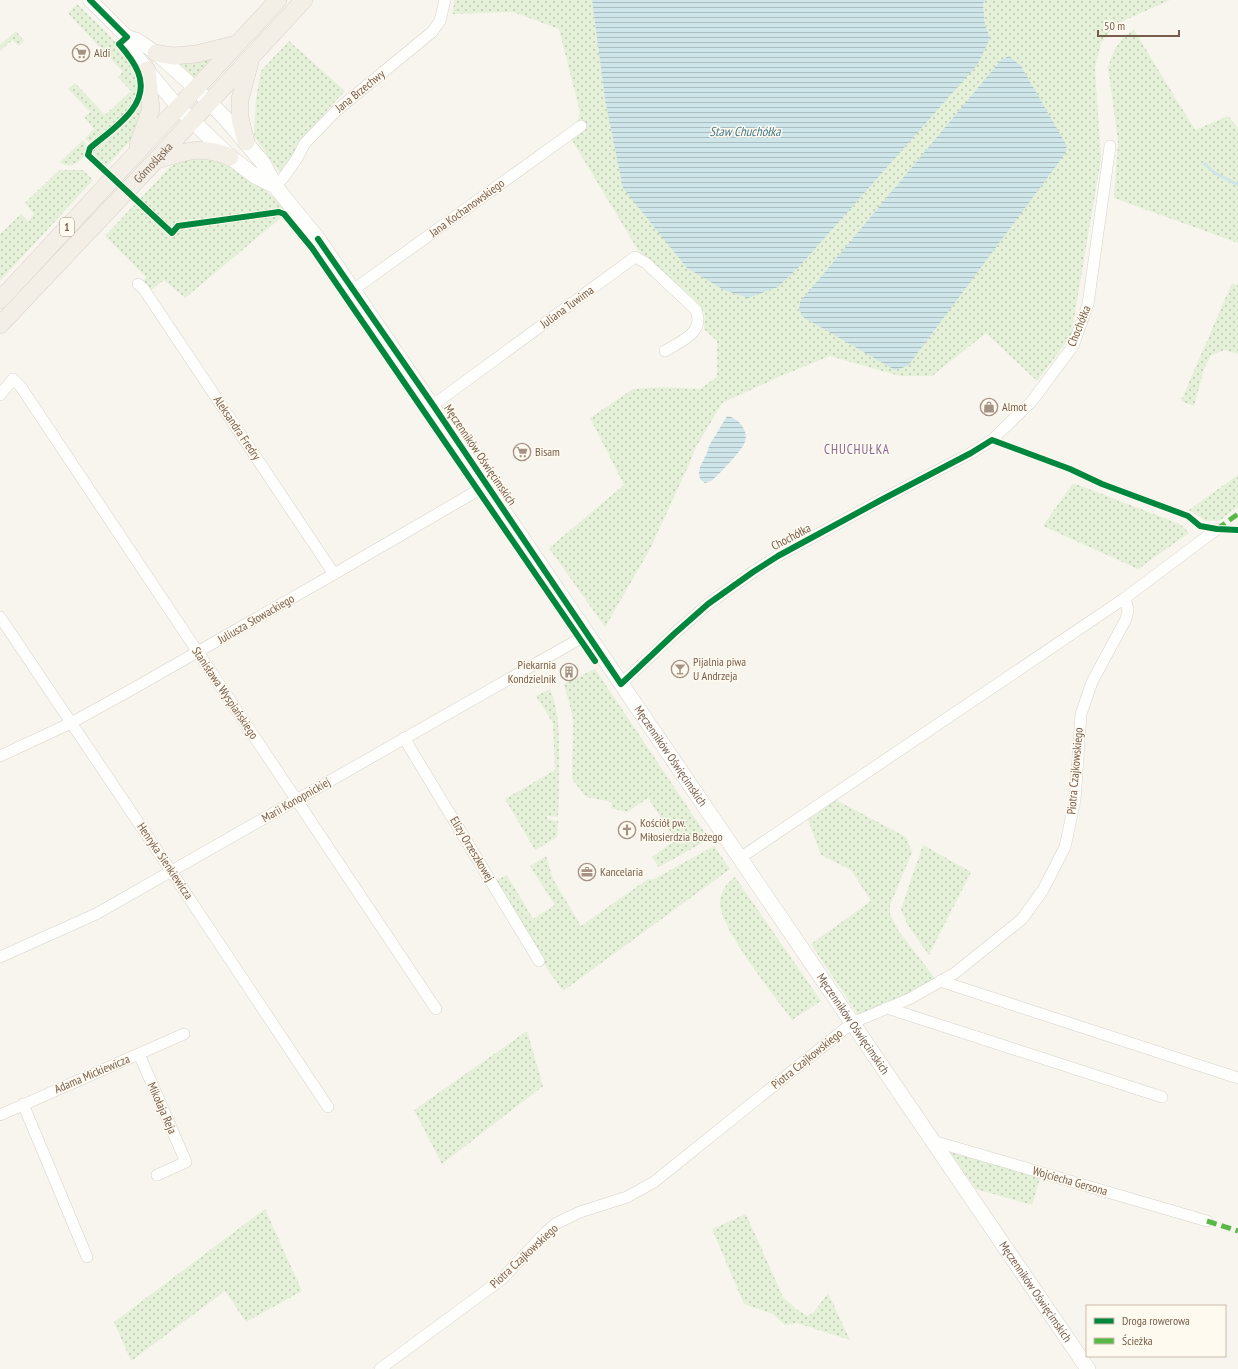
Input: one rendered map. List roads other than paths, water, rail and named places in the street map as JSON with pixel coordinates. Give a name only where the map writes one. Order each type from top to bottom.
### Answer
[{"type":"main road","name":"Górnośląska","points":[[0,300],[278,0]]},
{"type":"main road","name":"Górnośląska","points":[[0,325],[210,103],[304,0]]},
{"type":"main road","points":[[156,53],[173,56],[196,54],[237,44]]},
{"type":"main road","points":[[246,142],[240,118],[240,99],[251,58]]},
{"type":"main road","points":[[135,154],[151,109],[147,70]]},
{"type":"main road","name":"Męczenników Oświęcimskich","points":[[196,89],[246,142],[263,163],[276,186],[318,239],[433,405],[1088,1369]]},
{"type":"main road","name":"Męczenników Oświęcimskich","points":[[178,108],[230,157],[255,176],[276,186]]},
{"type":"main road","points":[[156,160],[197,150],[212,150],[230,157]]},
{"type":"street","name":"Męczenników Oświęcimskich","points":[[90,0],[127,37],[130,46],[147,70],[178,108]]},
{"type":"street","name":"Jana Brzechwy","points":[[276,186],[296,160],[304,143],[337,110],[432,32],[440,21],[445,0]]},
{"type":"street","name":"Męczenników Oświęcimskich","points":[[127,37],[137,40],[156,53],[196,89]]},
{"type":"street","name":"Jana Kochanowskiego","points":[[353,290],[580,126]]},
{"type":"street","name":"Chochółka","points":[[622,684],[708,604],[753,572],[778,556],[882,499],[971,453],[992,440],[1032,401],[1072,346],[1088,304],[1110,146]]},
{"type":"street","name":"Juliana Tuwima","points":[[433,405],[635,257],[646,263],[696,310],[698,315],[697,328],[693,333],[665,351]]},
{"type":"street","name":"Aleksandra Fredry","points":[[138,284],[143,288],[334,574]]},
{"type":"street","name":"Stanisława Wyspiańskiego","points":[[0,395],[13,379],[26,394],[436,1009]]},
{"type":"street","name":"Juliusza Słowackiego","points":[[0,756],[71,722],[198,652],[487,485]]},
{"type":"street","points":[[740,858],[1125,598],[1217,529]]},
{"type":"street","name":"Piotra Czajkowskiego","points":[[380,1369],[502,1279],[555,1224],[580,1212],[627,1197],[654,1182],[852,1023],[909,998],[955,973],[1022,919],[1043,890],[1065,847],[1075,800],[1081,714],[1092,682],[1126,619],[1128,610],[1125,598]]},
{"type":"street","name":"Henryka Sienkiewicza","points":[[0,617],[328,1107]]},
{"type":"street","name":"Marii Konopnickiej","points":[[0,957],[96,914],[588,634]]},
{"type":"street","name":"Elizy Orzeszkowej","points":[[404,738],[539,961]]},
{"type":"street","points":[[940,981],[1238,1078]]},
{"type":"street","points":[[887,1008],[1162,1097]]},
{"type":"street","name":"Adama Mickiewicza","points":[[0,1115],[76,1080],[184,1034]]},
{"type":"street","name":"Mikołaja Reja","points":[[138,1054],[186,1162],[157,1175]]},
{"type":"street","points":[[23,1104],[87,1257]]},
{"type":"street","name":"Wojciecha Gersona","points":[[933,1141],[1207,1221]]},
{"type":"water","name":"Staw Chuchółka","points":[[592,0],[986,0],[983,3],[985,25],[990,38],[978,64],[799,267],[778,287],[748,298],[724,290],[687,268],[623,188],[605,99]]},
{"type":"water","points":[[1009,56],[1021,66],[1067,146],[1065,154],[908,366],[895,370],[803,317],[799,309],[800,302],[1001,60]]},
{"type":"water","points":[[727,416],[736,420],[742,426],[746,435],[744,444],[734,458],[718,475],[711,481],[705,483],[700,479],[700,467],[709,446]]},
{"type":"waterway","points":[[1205,164],[1215,173],[1238,185]]},
{"type":"place","name":"Aldi","points":[[81,53]]},
{"type":"place","name":"Almot","points":[[989,407]]},
{"type":"place","name":"Bisam","points":[[522,452]]},
{"type":"place","name":"Pijalnia piwa U Andrzeja","points":[[680,669]]},
{"type":"place","name":"Piekarnia Kondzielnik","points":[[569,672]]},
{"type":"place","name":"Kościół pw. Miłosierdzia Bożego","points":[[627,830]]},
{"type":"place","name":"Kancelaria","points":[[587,872]]},
{"type":"district","name":"CHUCHUŁKA","points":[[857,449]]}]
